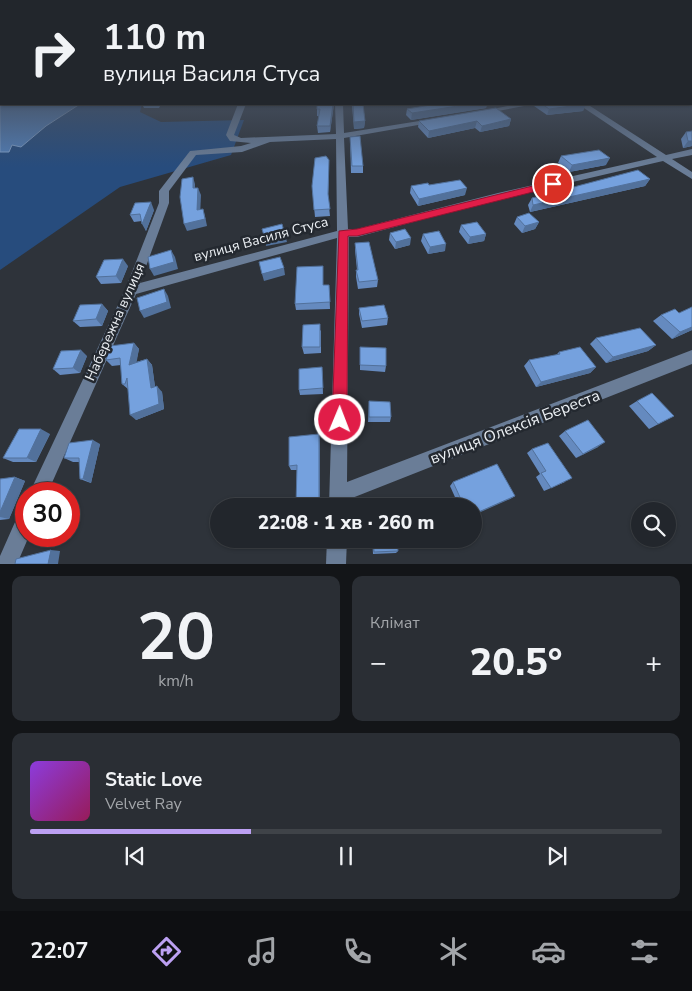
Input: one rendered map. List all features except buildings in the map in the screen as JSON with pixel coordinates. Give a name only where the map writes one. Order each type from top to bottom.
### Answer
[{"type":"street","points":[[238,114],[230,135],[233,139],[241,141],[339,136],[445,118]]},
{"type":"street","points":[[338,498],[343,233],[340,114]]},
{"type":"street","points":[[598,114],[692,176]]},
{"type":"street","name":"Набережна вулиця","points":[[43,482],[131,290],[164,203],[164,191],[193,153],[242,149],[268,140]]},
{"type":"street","name":"вулиця Василя Стуса","points":[[131,290],[343,233],[357,233],[498,196],[692,152]]},
{"type":"street","name":"вулиця Олексія Береста","points":[[343,498],[692,357]]},
{"type":"street","points":[[7,564],[15,545]]},
{"type":"street","points":[[336,564],[337,548]]},
{"type":"shaded area","points":[[0,114],[64,114],[46,126],[21,147],[12,145],[9,152],[0,152]]},
{"type":"shaded area","points":[[64,114],[145,114],[161,122],[244,120],[231,155],[120,187],[0,270],[0,152],[9,152],[12,145],[24,144]]},
{"type":"route","points":[[340,420],[343,233],[357,233],[498,196],[553,184]]}]
